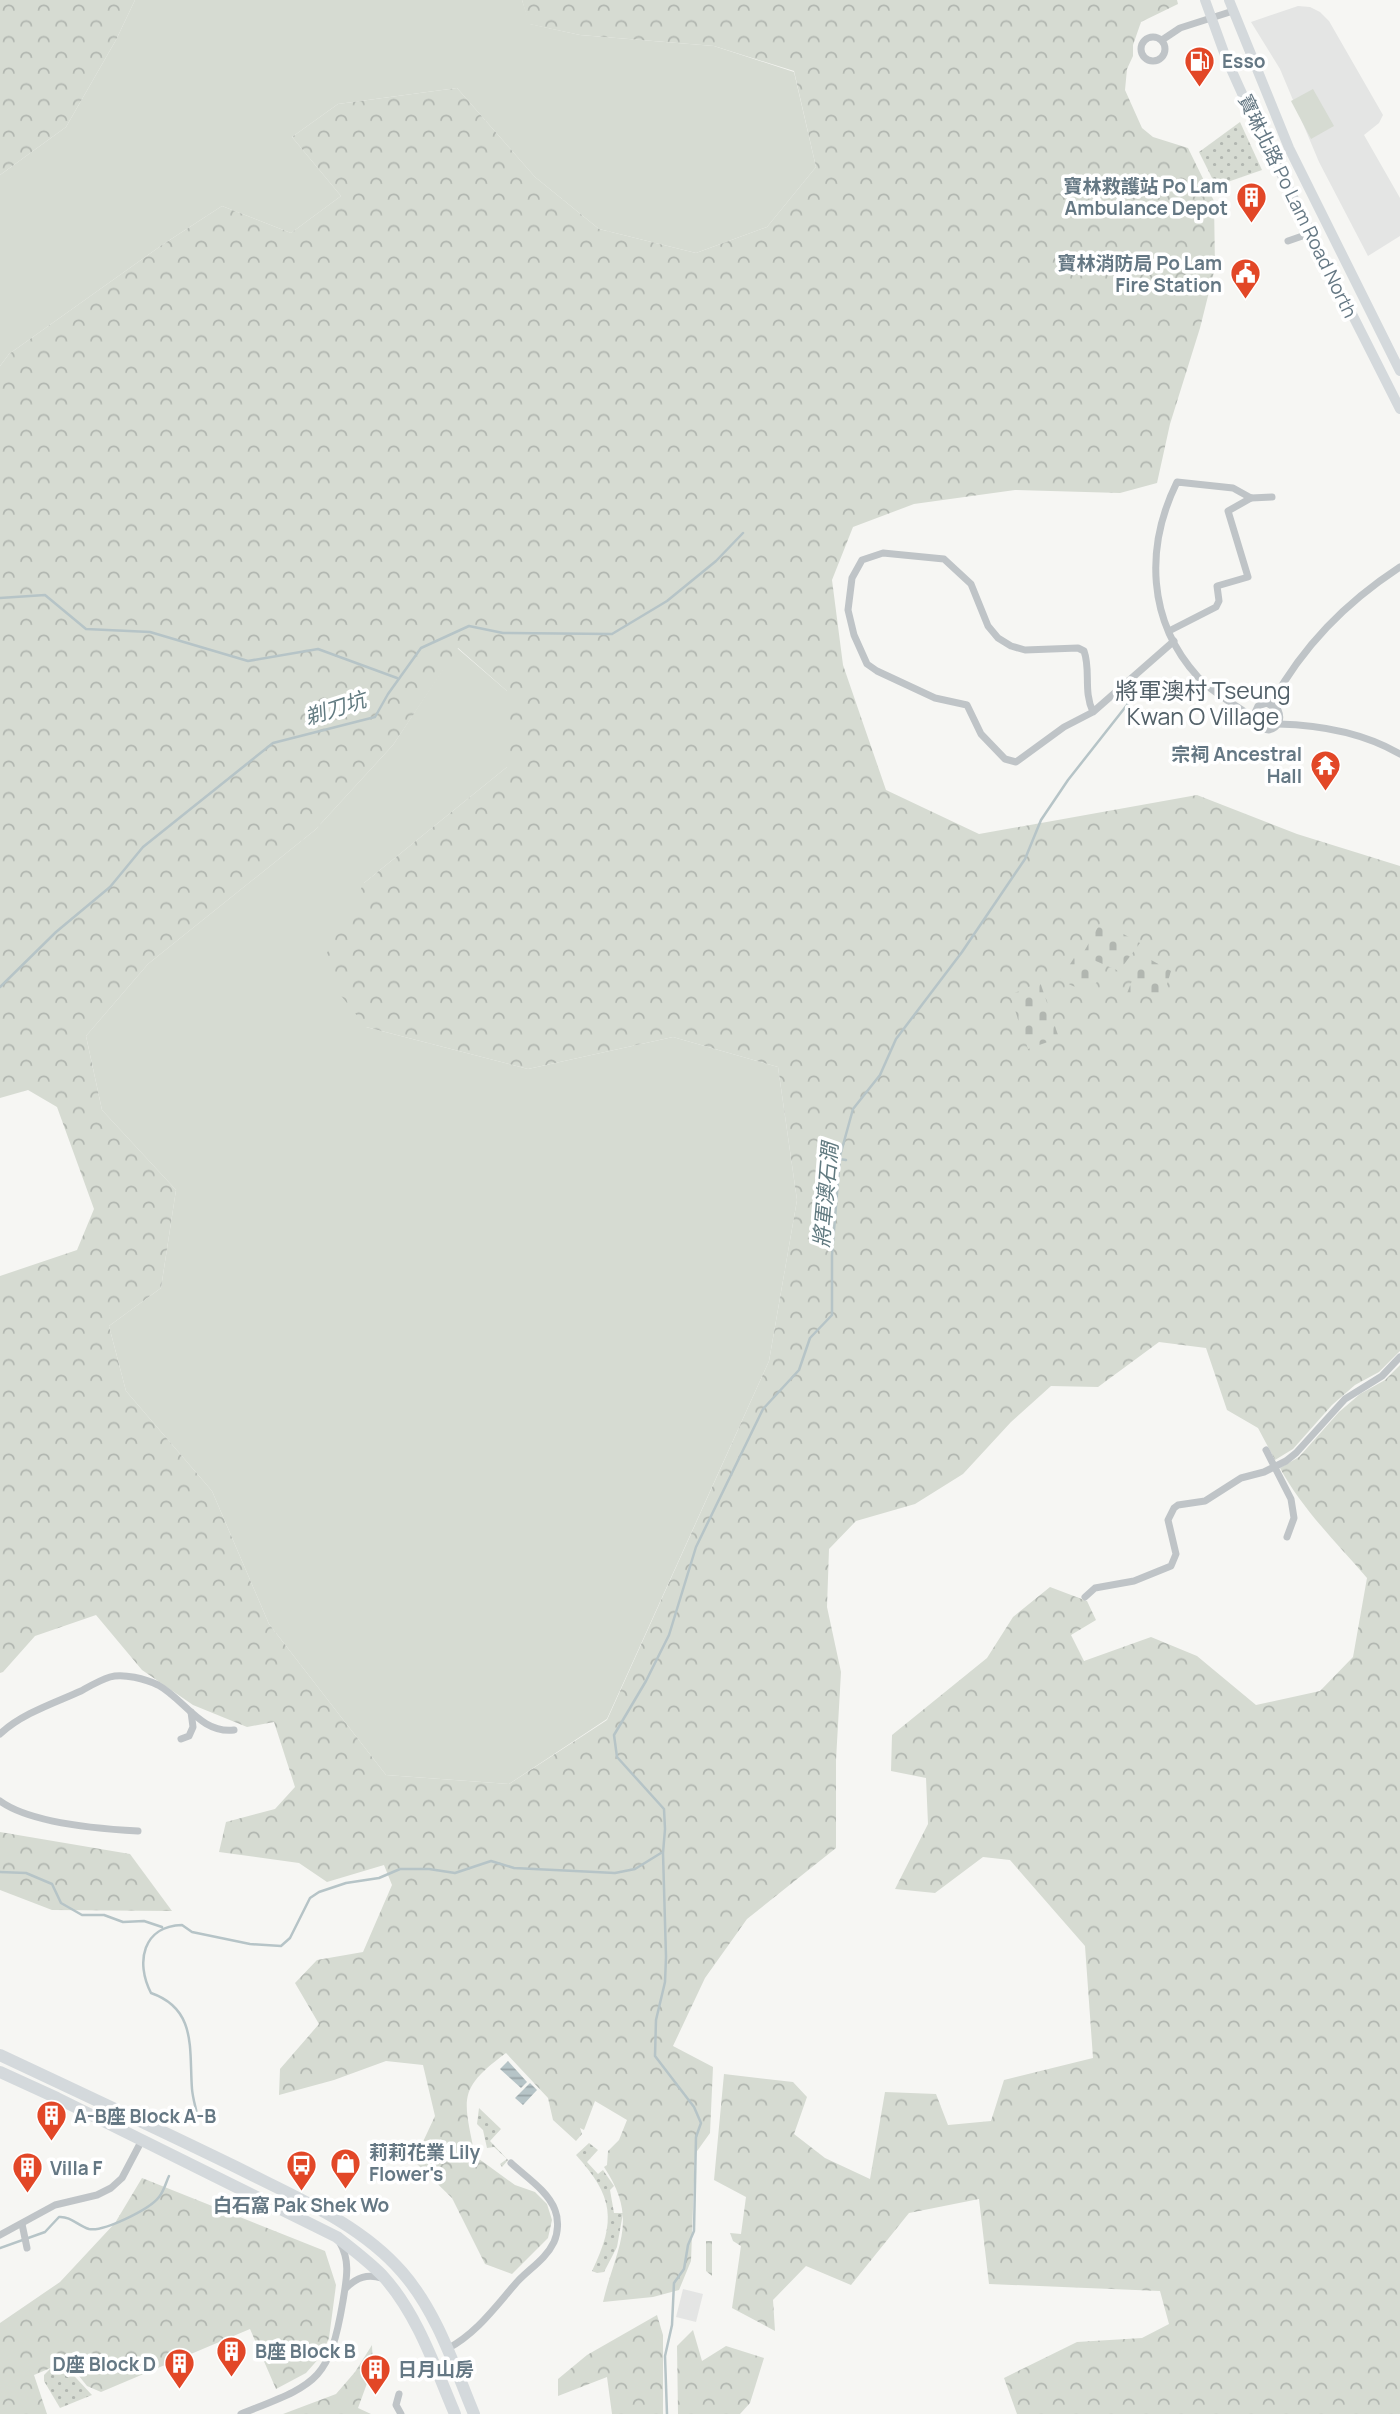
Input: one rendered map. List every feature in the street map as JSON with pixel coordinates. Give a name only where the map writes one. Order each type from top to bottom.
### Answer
[{"type":"main road","name":"寶琳北路 Po Lam Road North","points":[[1205,0],[1254,120],[1400,409]]},
{"type":"main road","name":"寶琳北路 Po Lam Road North","points":[[1231,6],[1289,148],[1400,371]]},
{"type":"main road","points":[[0,2055],[287,2193],[357,2232],[379,2248],[421,2297],[447,2349],[474,2414]]},
{"type":"main road","points":[[0,2072],[337,2237],[369,2262],[384,2278],[411,2319],[455,2414]]},
{"type":"street","points":[[1162,40],[1180,28],[1231,6]]},
{"type":"street","points":[[1288,241],[1311,233]]},
{"type":"street","points":[[1251,498],[1233,488],[1177,482],[1167,503],[1155,545],[1156,587],[1169,631],[1184,661],[1215,693],[1252,717],[1261,730],[1269,730],[1278,724],[1332,728],[1378,742],[1400,754]]},
{"type":"street","points":[[1169,631],[1216,607],[1219,602],[1217,586],[1248,577],[1228,511],[1251,498],[1272,497]]},
{"type":"street","points":[[1093,712],[1087,698],[1084,651],[1079,648],[1025,650],[998,638],[988,626],[971,583],[949,562],[940,558],[883,553],[868,556],[856,567],[849,591],[848,610],[854,635],[867,664],[935,698],[967,705],[979,732],[1005,760],[1017,761],[1064,727],[1093,712],[1174,641]]},
{"type":"street","points":[[1271,704],[1295,664],[1332,620],[1353,600],[1399,568]]},
{"type":"street","points":[[1252,717],[1258,706],[1271,704]]},
{"type":"street","points":[[1271,704],[1280,715],[1278,724]]},
{"type":"street","points":[[1086,1597],[1095,1588],[1134,1581],[1172,1565],[1176,1554],[1168,1520],[1174,1508],[1178,1505],[1205,1502],[1241,1478],[1276,1467],[1296,1453],[1345,1399],[1382,1376],[1400,1357]]},
{"type":"street","points":[[1266,1450],[1291,1499],[1294,1518],[1287,1537]]},
{"type":"street","points":[[0,1734],[23,1717],[112,1676],[139,1678],[157,1685],[196,1718],[224,1731],[234,1730]]},
{"type":"street","points":[[181,1740],[189,1737],[193,1727],[191,1712]]},
{"type":"street","points":[[0,1801],[25,1813],[103,1829],[138,1831]]},
{"type":"street","points":[[0,2235],[23,2228],[55,2205],[104,2192],[122,2178],[142,2140]]},
{"type":"street","points":[[447,2349],[465,2339],[491,2314],[518,2281],[548,2253],[555,2240],[557,2219],[550,2199],[511,2163]]},
{"type":"street","points":[[23,2228],[27,2247]]},
{"type":"street","points":[[241,2414],[301,2389],[325,2366],[333,2351],[345,2288],[347,2261],[337,2237]]},
{"type":"street","points":[[345,2288],[363,2276],[384,2278]]},
{"type":"street","points":[[400,2394],[396,2404],[401,2414]]},
{"type":"shaded area","points":[[1298,6],[1310,7],[1329,21],[1383,115],[1379,123],[1364,135],[1400,198],[1400,236],[1368,256],[1319,162],[1280,69],[1251,22]]},
{"type":"shaded area","points":[[508,2061],[527,2082],[521,2088],[500,2069]]},
{"type":"shaded area","points":[[530,2083],[537,2090],[523,2105],[515,2098]]},
{"type":"shaded area","points":[[683,2289],[703,2294],[696,2322],[676,2317]]},
{"type":"green space","points":[[0,0],[135,0],[116,40],[66,127],[0,175]]},
{"type":"green space","points":[[135,0],[522,0],[530,24],[580,35],[714,46],[794,72],[816,167],[767,227],[696,253],[599,229],[535,177],[457,88],[338,104],[292,137],[341,196],[291,233],[222,206],[162,245],[9,354],[0,366],[0,175],[66,127],[116,40]]},
{"type":"green space","points":[[522,0],[1177,0],[1178,4],[1141,22],[1127,69],[1125,90],[1142,128],[1153,137],[1188,148],[1214,201],[1215,268],[1200,328],[1170,424],[1157,483],[1120,493],[1015,490],[914,504],[853,527],[832,580],[843,665],[886,790],[979,834],[1197,795],[1297,834],[1400,866],[1400,1351],[1379,1372],[1355,1385],[1332,1405],[1293,1449],[1275,1460],[1258,1428],[1227,1410],[1206,1348],[1159,1342],[1098,1387],[1051,1386],[1011,1422],[963,1474],[915,1504],[856,1521],[829,1549],[827,1607],[841,1672],[836,1760],[836,1848],[747,1919],[705,1978],[673,2046],[713,2067],[710,2133],[695,2154],[691,2261],[679,2290],[653,2297],[603,2302],[619,2249],[623,2219],[615,2186],[604,2167],[607,2165],[608,2151],[619,2140],[627,2120],[595,2101],[584,2130],[580,2128],[582,2134],[576,2141],[553,2120],[548,2098],[506,2053],[471,2087],[467,2108],[475,2156],[515,2185],[535,2192],[547,2204],[552,2220],[548,2238],[512,2274],[485,2264],[452,2198],[414,2161],[435,2116],[423,2065],[386,2061],[334,2080],[279,2095],[280,2069],[319,2024],[295,1983],[317,1960],[363,1952],[392,1885],[384,1865],[327,1882],[299,1863],[219,1852],[226,1822],[275,1809],[295,1787],[274,1722],[247,1727],[193,1705],[142,1670],[96,1615],[35,1636],[0,1673],[0,1276],[77,1250],[94,1209],[57,1107],[28,1090],[0,1098],[0,366],[9,354],[162,245],[222,206],[291,233],[341,196],[292,137],[338,104],[457,88],[535,177],[599,229],[696,253],[767,227],[816,167],[794,71],[714,46],[580,35],[529,24]],"holes":[[[458,648],[507,691],[507,767],[364,883],[319,968],[366,1027],[528,1069],[673,1037],[778,1067],[797,1200],[769,1361],[607,1720],[509,1784],[386,1775],[269,1624],[212,1491],[126,1391],[109,1326],[161,1288],[176,1190],[102,1110],[86,1036],[148,964],[315,830],[393,745]]]},
{"type":"green space","points":[[1313,89],[1334,126],[1311,139],[1291,101]]},
{"type":"green space","points":[[1240,122],[1262,170],[1216,186],[1199,152]]},
{"type":"green space","points":[[457,648],[507,691],[507,767],[364,883],[366,1027],[528,1069],[673,1037],[778,1067],[797,1200],[769,1361],[607,1719],[509,1784],[386,1775],[269,1624],[212,1491],[126,1391],[109,1326],[161,1288],[176,1190],[102,1110],[86,1036],[148,964],[315,830],[393,745]]},
{"type":"green space","points":[[1101,922],[1140,943],[1119,971],[1082,955]]},
{"type":"green space","points":[[1142,955],[1171,971],[1164,994],[1126,996]]},
{"type":"green space","points":[[1074,958],[1100,978],[1088,993],[1060,980]]},
{"type":"green space","points":[[1040,982],[1059,1038],[1028,1049],[1010,995]]},
{"type":"green space","points":[[1400,1365],[1400,2414],[1017,2414],[1004,2378],[1077,2342],[1142,2338],[1169,2324],[1160,2291],[989,2284],[979,2199],[909,2213],[851,2285],[806,2266],[773,2300],[775,2331],[732,2308],[741,2246],[733,2241],[730,2233],[741,2234],[746,2197],[714,2180],[724,2074],[793,2082],[807,2097],[794,2134],[825,2158],[870,2179],[885,2092],[936,2094],[948,2125],[991,2121],[1004,2080],[1093,2058],[1085,1946],[1010,1860],[983,1857],[935,1893],[895,1889],[928,1824],[926,1778],[891,1771],[892,1735],[987,1658],[1013,1617],[1050,1587],[1087,1601],[1096,1620],[1071,1635],[1084,1661],[1151,1637],[1197,1656],[1256,1705],[1320,1691],[1353,1657],[1367,1578],[1309,1512],[1280,1468],[1299,1457],[1339,1412],[1360,1394],[1385,1380]]},
{"type":"green space","points":[[0,1832],[130,1854],[172,1911],[52,1910],[0,1890]]},
{"type":"green space","points":[[479,2108],[501,2129],[490,2141],[508,2160],[502,2167],[500,2164],[507,2159],[494,2147],[487,2148],[483,2130],[477,2124]]},
{"type":"green space","points":[[589,2143],[598,2150],[587,2162],[598,2174],[603,2170],[614,2186],[610,2190],[614,2213],[623,2213],[617,2247],[604,2272],[597,2273],[592,2271],[608,2223],[604,2196],[598,2183],[576,2155]]},
{"type":"green space","points":[[142,2178],[325,2251],[336,2285],[329,2338],[321,2356],[306,2373],[276,2389],[250,2329],[101,2392],[87,2386],[67,2361],[34,2375],[47,2414],[0,2414],[0,2323],[60,2282],[115,2223]]},
{"type":"green space","points":[[706,2241],[712,2241],[712,2276],[706,2271]]},
{"type":"green space","points":[[657,2315],[663,2335],[663,2414],[612,2414],[607,2377],[558,2396],[558,2379],[587,2355]]},
{"type":"green space","points":[[693,2330],[702,2361],[726,2346],[764,2358],[750,2403],[740,2414],[678,2414],[677,2346]]},
{"type":"green space","points":[[372,2345],[373,2367],[358,2408],[371,2414],[283,2414],[336,2394],[355,2372]]},
{"type":"green space","points":[[63,2364],[92,2395],[60,2408],[44,2381],[44,2375],[52,2367]]},
{"type":"waterway","name":"剃刀坑","points":[[0,987],[56,932],[110,887],[143,847],[273,743],[375,717],[421,648],[469,626],[503,633],[612,634],[667,601],[716,561],[743,533]]},
{"type":"waterway","points":[[0,598],[45,595],[86,629],[150,632],[248,661],[318,649],[397,678]]},
{"type":"waterway","name":"將軍澳石澗","points":[[667,2414],[665,2356],[672,2325],[674,2283],[684,2269],[688,2245],[694,2231],[696,2137],[701,2123],[694,2107],[655,2056],[656,2020],[665,1982],[666,1957],[664,1809],[617,1757],[614,1735],[669,1635],[696,1547],[763,1409],[799,1370],[810,1338],[832,1315],[832,1255],[840,1156],[853,1109],[880,1075],[896,1039],[962,952],[1025,859],[1041,820],[1068,780],[1138,691]]},
{"type":"waterway","name":"將軍澳石澗","points":[[826,1157],[846,1160]]},
{"type":"waterway","points":[[198,2121],[192,2089],[188,2032],[176,2009],[166,2000],[151,1993],[146,1981],[143,1958],[151,1939],[158,1932],[182,1925],[192,1932],[250,1944],[281,1946],[290,1938],[310,1898],[319,1892],[346,1883],[379,1878],[400,1869],[429,1869],[455,1873],[491,1861],[514,1868],[615,1873],[635,1869],[661,1853]]},
{"type":"waterway","points":[[0,1872],[26,1873],[52,1884],[61,1903],[82,1915],[104,1915],[123,1922],[144,1921],[162,1927]]},
{"type":"waterway","points":[[0,2248],[45,2232],[59,2217],[89,2229],[115,2223],[154,2202],[169,2176]]},
{"type":"place","name":"Esso","points":[[1199,88]]},
{"type":"place","name":"寶林救護站 Po Lam Ambulance Depot","points":[[1251,224]]},
{"type":"place","name":"寶林消防局 Po Lam Fire Station","points":[[1245,301]]},
{"type":"place","name":"宗祠 Ancestral Hall","points":[[1325,792]]},
{"type":"place","name":"A-B座 Block A-B","points":[[51,2143]]},
{"type":"place","name":"莉莉花業 Lily Flower's","points":[[346,2190]]},
{"type":"place","name":"白石窩 Pak Shek Wo","points":[[301,2193]]},
{"type":"place","name":"Villa F","points":[[27,2195]]},
{"type":"place","name":"B座 Block B","points":[[232,2378]]},
{"type":"place","name":"D座 Block D","points":[[179,2391]]},
{"type":"place","name":"日月山房","points":[[375,2396]]},
{"type":"district","name":"將軍澳村 Tseung Kwan O Village","points":[[1203,703]]}]
